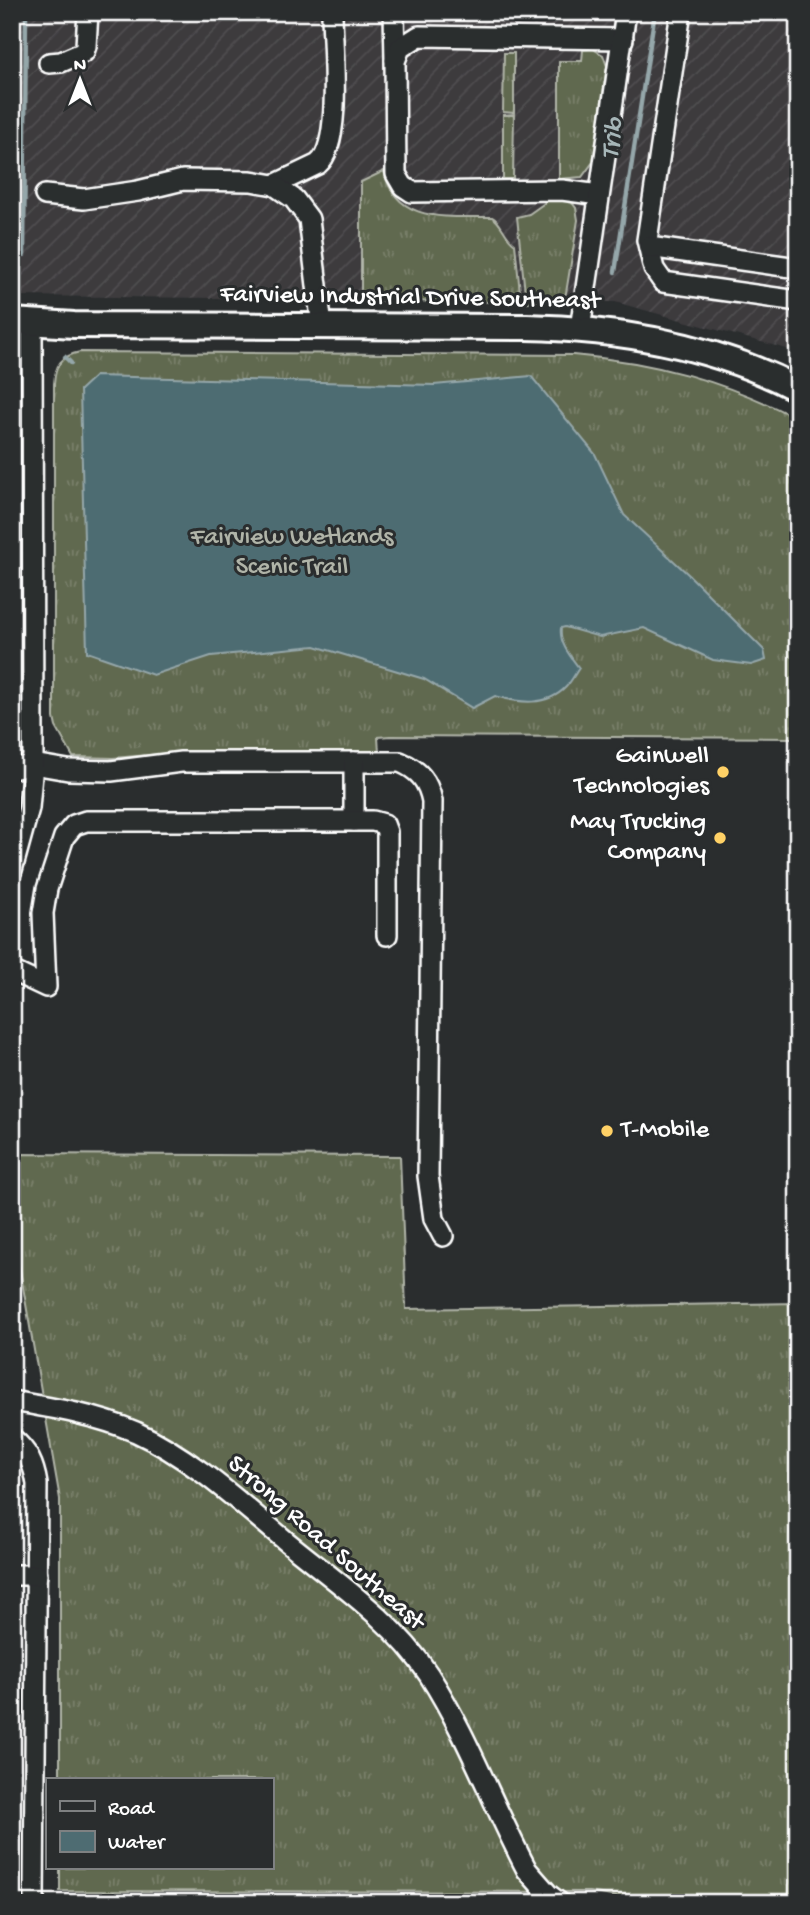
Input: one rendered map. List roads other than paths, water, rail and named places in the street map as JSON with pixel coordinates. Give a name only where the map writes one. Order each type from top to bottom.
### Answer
[{"type":"main road","name":"Fairview Industrial Drive Southeast","points":[[22,322],[580,329],[630,334],[690,348],[725,358],[798,389]]},
{"type":"street","points":[[49,63],[61,62],[84,52],[88,12]]},
{"type":"street","points":[[274,185],[318,164],[327,151],[334,109],[332,12]]},
{"type":"street","points":[[394,12],[396,174],[403,186],[412,192],[562,190],[599,195]]},
{"type":"street","points":[[580,329],[626,12]]},
{"type":"street","points":[[681,12],[647,240],[654,270],[663,282],[798,301]]},
{"type":"street","points":[[395,61],[400,48],[419,36],[623,39]]},
{"type":"street","points":[[45,195],[84,199],[138,191],[183,180],[251,181],[274,185],[294,199],[309,219],[322,327]]},
{"type":"street","points":[[649,247],[798,268]]},
{"type":"street","points":[[12,870],[29,808],[33,764],[32,553],[22,322]]},
{"type":"street","points":[[12,553],[32,553]]},
{"type":"street","points":[[12,769],[33,764],[68,770],[111,771],[181,762],[400,762],[413,767],[424,777],[432,801],[428,1176],[434,1219],[443,1236]]},
{"type":"street","points":[[354,762],[354,821]]},
{"type":"street","points":[[12,971],[46,987],[43,913],[45,901],[64,837],[74,825],[86,821],[373,821],[384,824],[387,832],[387,934]]},
{"type":"street","name":"Strong Road Southeast","points":[[12,1401],[97,1418],[135,1432],[160,1445],[240,1503],[386,1623],[414,1656],[439,1694],[527,1870],[548,1894],[560,1903]]},
{"type":"street","points":[[12,1438],[29,1457],[37,1484],[34,1903]]},
{"type":"street","points":[[12,1575],[37,1575]]},
{"type":"water","points":[[95,376],[434,385],[531,376],[595,454],[624,515],[764,650],[766,660],[751,665],[713,660],[644,628],[600,637],[565,627],[561,628],[563,644],[579,668],[566,687],[542,700],[523,702],[495,696],[472,708],[424,679],[315,646],[211,656],[153,675],[87,652],[80,390]]},
{"type":"waterway","name":"Trib","points":[[24,255],[26,12]]},
{"type":"waterway","name":"Trib","points":[[615,272],[655,12]]},
{"type":"waterway","name":"Trib","points":[[65,357],[71,363]]},
{"type":"place","name":"Gainwell Technologies","points":[[723,772]]},
{"type":"place","name":"May Trucking Company","points":[[720,838]]},
{"type":"place","name":"T-Mobile","points":[[607,1131]]},
{"type":"park label","name":"Fairview Wetlands Scenic Trail","points":[[292,553]]}]
